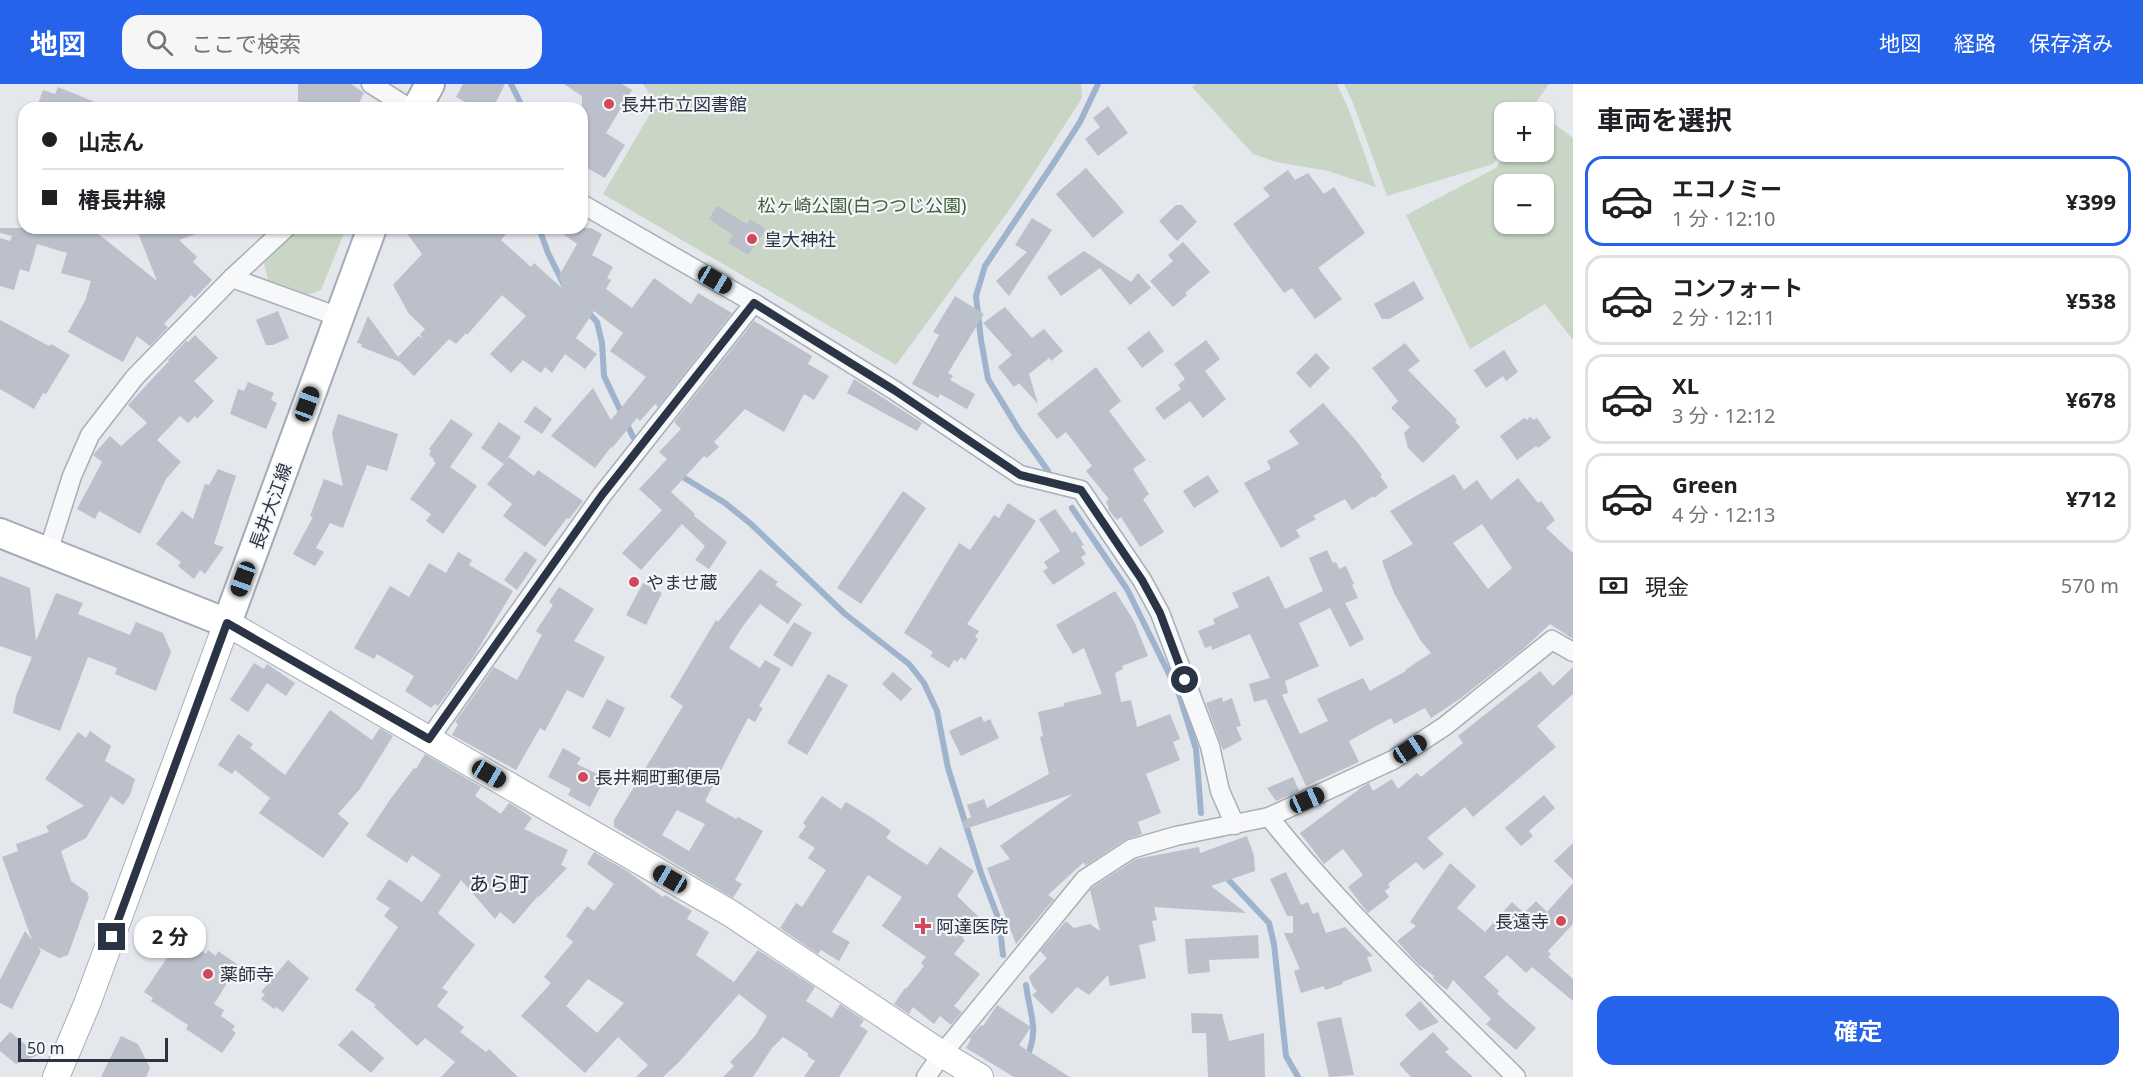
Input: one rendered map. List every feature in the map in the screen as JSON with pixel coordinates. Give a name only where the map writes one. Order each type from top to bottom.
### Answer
[{"type":"main road","points":[[420,102],[430,84]]},
{"type":"main road","name":"長井大江線","points":[[227,623],[370,234]]},
{"type":"main road","points":[[0,533],[227,623]]},
{"type":"street","points":[[372,84],[400,102]]},
{"type":"street","points":[[588,207],[754,303],[894,390],[1020,475],[1081,490],[1142,580],[1160,613],[1210,746],[1220,792],[1235,825]]},
{"type":"street","points":[[48,552],[72,476],[90,435],[135,377],[232,278],[280,234]]},
{"type":"street","points":[[232,278],[339,317]]},
{"type":"street","points":[[429,739],[602,495],[754,303]]},
{"type":"street","points":[[56,1077],[87,1004],[227,623],[730,914],[980,1077]]},
{"type":"street","points":[[927,1077],[942,1054],[1085,879],[1131,849],[1176,836],[1269,817],[1393,760],[1445,726],[1552,640],[1573,652]]},
{"type":"street","points":[[1269,817],[1319,877],[1516,1077]]},
{"type":"green space","name":"松ヶ崎公園(白つつじ公園)","points":[[643,84],[1081,84],[1082,98],[1015,202],[896,365],[603,194],[656,104]]},
{"type":"green space","points":[[1195,84],[1337,84],[1349,110],[1376,187],[1328,171],[1276,162],[1253,154],[1192,87]]},
{"type":"green space","points":[[1344,84],[1549,84],[1536,102],[1494,102],[1493,164],[1387,196]]},
{"type":"green space","points":[[1554,124],[1573,138],[1573,340],[1545,304],[1470,349],[1406,215],[1496,168],[1500,162],[1554,162]]},
{"type":"green space","points":[[294,234],[344,234],[321,290],[308,295],[268,280],[264,263]]},
{"type":"building","points":[[298,84],[351,84],[364,93],[360,102],[298,102]]},
{"type":"building","points":[[463,84],[505,84],[496,102],[465,102],[456,97]]},
{"type":"building","points":[[564,84],[622,84],[632,90],[606,133],[625,145],[605,178],[588,168],[588,102],[582,102],[582,96]]},
{"type":"building","points":[[58,87],[95,102],[39,102],[43,90],[55,94]]},
{"type":"building","points":[[1108,106],[1128,133],[1098,156],[1085,139],[1100,127],[1093,118]]},
{"type":"building","points":[[1086,168],[1124,212],[1093,238],[1056,194]]},
{"type":"building","points":[[1288,170],[1295,180],[1308,173],[1324,194],[1334,187],[1365,233],[1318,268],[1342,299],[1315,319],[1292,288],[1284,293],[1233,224],[1270,196],[1263,188]]},
{"type":"building","points":[[1176,205],[1182,205],[1197,222],[1177,241],[1159,221]]},
{"type":"building","points":[[717,206],[747,224],[750,219],[766,229],[748,255],[728,243],[733,235],[709,219]]},
{"type":"building","points":[[1032,218],[1052,230],[1009,296],[996,281],[1027,252],[1015,245]]},
{"type":"building","points":[[0,228],[18,228],[18,234],[98,234],[157,281],[138,234],[196,234],[179,240],[197,257],[193,262],[212,280],[195,298],[191,295],[164,324],[168,327],[150,346],[137,336],[123,362],[68,332],[85,301],[91,281],[61,273],[67,253],[37,244],[29,272],[20,269],[14,290],[0,286],[0,238],[10,241],[12,236],[0,233]]},
{"type":"building","points":[[588,228],[591,228],[602,234],[592,255],[613,267],[607,278],[611,280],[606,289],[632,308],[654,278],[691,304],[698,293],[732,313],[658,407],[655,404],[640,421],[637,418],[595,468],[551,436],[593,388],[611,420],[646,377],[610,351],[623,333],[594,311],[576,338],[597,354],[585,369],[565,354],[552,373],[545,367],[541,373],[523,360],[511,373],[490,354],[526,316],[502,295],[467,335],[466,333],[456,344],[449,339],[414,376],[400,362],[361,347],[362,344],[357,343],[368,316],[398,357],[418,336],[422,338],[420,334],[425,329],[409,314],[393,285],[422,254],[407,234],[506,234],[501,240],[531,267],[534,263],[563,289],[559,276],[577,244],[563,234],[588,234]]},
{"type":"building","points":[[1183,242],[1210,272],[1185,293],[1187,295],[1173,307],[1150,281],[1173,261],[1168,255]]},
{"type":"building","points":[[1084,251],[1131,282],[1138,273],[1151,288],[1130,305],[1100,268],[1061,296],[1047,277]]},
{"type":"building","points":[[1414,281],[1424,299],[1389,319],[1382,319],[1374,304]]},
{"type":"building","points":[[955,296],[984,314],[948,373],[953,376],[950,380],[975,394],[967,409],[940,394],[938,398],[912,384],[939,335],[933,332]]},
{"type":"building","points":[[1005,307],[1032,338],[1044,329],[1063,351],[1051,361],[1049,358],[1029,374],[1038,404],[1019,383],[1014,387],[998,367],[1012,355],[983,323]]},
{"type":"building","points":[[278,311],[289,338],[273,345],[266,345],[256,320]]},
{"type":"building","points":[[0,320],[70,355],[34,409],[0,389]]},
{"type":"building","points":[[754,321],[812,356],[808,364],[829,376],[814,400],[804,394],[784,432],[745,409],[714,442],[719,447],[707,458],[704,456],[671,492],[695,514],[694,516],[727,542],[709,569],[695,560],[705,546],[682,524],[641,570],[622,553],[662,510],[639,489],[667,459],[659,452],[681,429],[674,422]]},
{"type":"building","points":[[1149,331],[1164,351],[1142,368],[1127,348]]},
{"type":"building","points":[[195,335],[218,358],[194,381],[214,401],[197,419],[195,416],[188,423],[180,416],[157,440],[181,462],[166,479],[140,534],[99,511],[95,519],[77,509],[102,462],[93,455],[110,436],[121,446],[147,423],[128,405],[186,341],[188,342]]},
{"type":"building","points":[[1206,340],[1220,359],[1205,371],[1226,399],[1203,418],[1190,401],[1164,420],[1155,408],[1181,389],[1178,385],[1185,379],[1174,364]]},
{"type":"building","points":[[1405,343],[1420,361],[1408,370],[1457,420],[1455,422],[1460,427],[1423,463],[1408,448],[1404,433],[1410,427],[1391,408],[1398,401],[1372,368]]},
{"type":"building","points":[[1504,350],[1518,372],[1506,381],[1503,376],[1486,388],[1474,370]]},
{"type":"building","points":[[1316,353],[1330,368],[1310,388],[1296,373]]},
{"type":"building","points":[[1096,367],[1121,401],[1109,411],[1146,460],[1133,469],[1149,494],[1143,499],[1164,532],[1140,547],[1121,517],[1117,520],[1108,509],[1106,502],[1109,499],[1086,471],[1092,466],[1066,432],[1057,439],[1037,414]]},
{"type":"building","points":[[854,379],[922,423],[917,431],[847,393]]},
{"type":"building","points":[[248,382],[274,393],[271,400],[277,403],[266,429],[230,414],[238,389],[244,391]]},
{"type":"building","points":[[1323,403],[1358,443],[1382,475],[1380,476],[1388,487],[1352,510],[1345,499],[1313,516],[1316,519],[1296,530],[1300,537],[1281,548],[1244,483],[1271,469],[1267,461],[1299,444],[1289,431]]},
{"type":"building","points":[[535,406],[552,419],[542,434],[524,422]]},
{"type":"building","points":[[338,414],[398,434],[387,471],[367,465],[343,528],[330,523],[316,548],[324,552],[315,566],[293,554],[313,517],[310,516],[324,479],[343,486],[332,433]]},
{"type":"building","points":[[1530,417],[1534,420],[1537,418],[1551,438],[1517,460],[1500,436],[1524,418],[1527,420]]},
{"type":"building","points":[[451,419],[473,434],[450,467],[477,486],[443,534],[426,521],[431,514],[410,499],[436,463],[429,455],[431,451],[429,449]]},
{"type":"building","points":[[499,422],[521,437],[505,462],[509,457],[534,476],[538,470],[583,501],[545,547],[503,516],[512,504],[487,484],[504,464],[481,448]]},
{"type":"building","points":[[218,469],[236,476],[214,544],[224,547],[205,574],[200,570],[194,579],[178,566],[181,562],[156,544],[182,511],[193,519],[205,484],[209,485]]},
{"type":"building","points":[[1454,474],[1464,490],[1477,480],[1491,500],[1518,478],[1538,503],[1541,501],[1555,520],[1546,528],[1573,553],[1573,639],[1550,624],[1522,650],[1461,698],[1431,718],[1425,708],[1394,724],[1391,718],[1349,741],[1359,762],[1306,786],[1266,699],[1254,702],[1249,684],[1270,678],[1250,634],[1212,650],[1211,646],[1205,648],[1198,631],[1215,624],[1213,619],[1239,607],[1232,593],[1269,576],[1285,609],[1323,591],[1309,558],[1327,550],[1333,563],[1336,562],[1339,569],[1346,566],[1354,584],[1352,585],[1358,598],[1345,603],[1364,639],[1350,647],[1330,608],[1299,623],[1319,666],[1285,681],[1288,693],[1282,695],[1300,734],[1328,721],[1317,699],[1363,678],[1370,691],[1406,671],[1431,653],[1421,641],[1394,593],[1382,561],[1413,544],[1390,511]],"holes":[[[1482,524],[1512,568],[1488,589],[1453,543]]]},
{"type":"building","points":[[1208,475],[1219,492],[1194,508],[1183,491]]},
{"type":"building","points":[[903,491],[926,508],[861,604],[837,588]]},
{"type":"building","points":[[1008,503],[1036,521],[967,624],[979,631],[975,637],[978,639],[965,660],[961,657],[957,662],[954,660],[949,668],[930,656],[933,652],[904,633],[959,543],[970,550],[994,515],[999,518]]},
{"type":"building","points":[[1055,509],[1072,533],[1075,531],[1084,545],[1081,546],[1086,554],[1081,557],[1085,564],[1053,585],[1043,571],[1048,568],[1044,562],[1060,551],[1039,519]]},
{"type":"building","points":[[525,551],[537,560],[517,590],[504,580]]},
{"type":"building","points":[[458,552],[472,560],[469,565],[513,591],[474,656],[438,706],[435,704],[431,708],[405,691],[414,676],[377,654],[374,659],[354,648],[390,586],[409,597],[429,563],[446,573]]},
{"type":"building","points":[[760,569],[778,582],[775,585],[802,604],[788,624],[760,604],[729,648],[760,668],[765,660],[781,669],[759,706],[763,708],[755,722],[748,718],[706,799],[706,802],[736,819],[738,817],[763,831],[735,880],[742,884],[733,898],[614,827],[614,820],[683,706],[670,697],[716,620],[718,622]],"holes":[[[677,810],[705,824],[689,851],[662,835]]]},
{"type":"building","points":[[0,576],[30,588],[36,641],[56,593],[83,603],[78,614],[130,635],[136,622],[163,633],[171,652],[156,691],[115,674],[117,668],[88,657],[60,731],[13,713],[16,696],[32,657],[0,646]]},
{"type":"building","points":[[643,583],[662,593],[646,625],[626,615]]},
{"type":"building","points":[[559,587],[594,609],[574,641],[605,657],[583,698],[567,690],[545,731],[540,728],[516,770],[452,735],[458,724],[455,722],[494,667],[517,680],[542,635],[536,631],[553,605],[549,602]]},
{"type":"building","points":[[1115,591],[1134,621],[1148,656],[1122,666],[1123,669],[1115,673],[1121,702],[1131,700],[1137,727],[1170,714],[1180,739],[1173,742],[1180,760],[1146,774],[1161,813],[1138,822],[1142,834],[1125,840],[1085,866],[1084,862],[1048,895],[1054,899],[1016,944],[987,868],[1010,859],[1000,846],[1073,794],[965,829],[962,822],[971,817],[967,805],[984,799],[987,808],[1049,774],[1040,737],[1043,736],[1038,712],[1102,694],[1084,648],[1073,654],[1056,625]]},
{"type":"building","points":[[794,622],[812,633],[792,667],[773,655]]},
{"type":"building","points":[[254,663],[264,669],[267,664],[295,683],[286,696],[267,683],[248,712],[230,700]]},
{"type":"building","points":[[1573,667],[1573,694],[1537,726],[1556,747],[1473,817],[1465,807],[1427,838],[1444,854],[1424,870],[1416,862],[1388,884],[1390,887],[1385,891],[1389,897],[1368,913],[1348,887],[1363,875],[1343,849],[1324,864],[1300,833],[1369,783],[1373,791],[1392,779],[1398,789],[1417,773],[1421,777],[1463,743],[1458,736],[1540,671],[1553,686]]},
{"type":"building","points":[[893,672],[912,689],[901,701],[882,684]]},
{"type":"building","points":[[828,674],[848,685],[807,755],[787,743]]},
{"type":"building","points":[[1222,697],[1223,702],[1232,698],[1241,726],[1236,727],[1242,740],[1223,750],[1206,703]]},
{"type":"building","points":[[607,699],[625,708],[610,738],[592,728]]},
{"type":"building","points":[[330,710],[372,740],[380,728],[393,736],[360,789],[338,814],[349,823],[323,858],[259,813],[270,798],[235,770],[232,774],[218,765],[238,734],[253,744],[250,748],[285,775]]},
{"type":"building","points":[[981,716],[984,722],[990,719],[999,738],[961,756],[949,731]]},
{"type":"building","points":[[90,731],[111,746],[105,761],[135,779],[130,795],[123,805],[111,796],[86,838],[61,851],[71,881],[87,892],[89,897],[68,955],[59,958],[38,947],[41,951],[12,1009],[0,1003],[0,980],[25,931],[32,940],[2,857],[18,851],[16,844],[49,832],[46,826],[84,806],[45,779],[78,732],[86,738]]},
{"type":"building","points":[[563,748],[581,758],[577,764],[605,778],[590,807],[568,795],[571,789],[548,777]]},
{"type":"building","points":[[425,754],[481,787],[475,796],[501,814],[509,803],[532,818],[524,829],[568,850],[561,865],[567,868],[538,896],[514,924],[500,912],[495,919],[461,880],[438,913],[475,945],[442,988],[448,992],[437,1006],[464,1027],[460,1032],[486,1052],[489,1049],[518,1077],[441,1077],[455,1062],[425,1038],[417,1046],[374,1007],[376,1005],[355,990],[398,927],[384,916],[390,908],[376,899],[389,879],[422,902],[441,875],[412,855],[407,863],[366,836]]},
{"type":"building","points":[[1293,777],[1299,791],[1276,801],[1267,788]]},
{"type":"building","points":[[1544,795],[1555,808],[1529,831],[1533,836],[1521,846],[1505,828]]},
{"type":"building","points":[[822,796],[841,809],[846,802],[874,819],[891,831],[886,838],[927,865],[940,847],[974,871],[957,896],[980,918],[962,938],[965,940],[954,954],[980,974],[954,1006],[962,1012],[951,1025],[940,1016],[934,1024],[913,1007],[909,1014],[894,1004],[924,966],[921,963],[926,957],[882,926],[902,897],[868,875],[832,932],[850,942],[839,961],[821,950],[818,954],[780,928],[796,903],[802,907],[826,870],[808,858],[815,848],[798,837],[806,826],[803,823]]},
{"type":"building","points":[[1247,836],[1254,856],[1255,871],[1211,886],[1246,913],[1154,907],[1157,920],[1152,921],[1156,941],[1139,945],[1146,978],[1110,986],[1108,975],[1089,995],[1077,987],[1052,1014],[1032,995],[1037,991],[1029,977],[1047,958],[1040,951],[1066,921],[1074,928],[1090,924],[1100,931],[1090,890],[1093,887],[1136,859],[1199,847],[1200,853]]},
{"type":"building","points":[[1573,843],[1573,880],[1554,861]]},
{"type":"building","points":[[594,852],[627,871],[663,897],[665,895],[692,911],[687,919],[709,932],[696,955],[734,982],[758,950],[815,987],[806,1001],[832,1018],[840,1004],[864,1020],[860,1026],[868,1031],[839,1077],[804,1077],[815,1061],[807,1056],[809,1054],[783,1037],[772,1048],[753,1077],[723,1077],[734,1066],[730,1062],[755,1036],[767,1016],[739,994],[663,1077],[636,1077],[648,1065],[618,1037],[585,1073],[521,1016],[551,983],[544,977],[573,942],[566,936],[587,906],[594,911],[614,884],[587,864]],"holes":[[[588,979],[624,1003],[597,1033],[566,1006]]]},
{"type":"building","points":[[1450,863],[1476,886],[1457,908],[1485,932],[1512,902],[1524,913],[1536,901],[1547,912],[1573,883],[1573,924],[1548,951],[1551,954],[1548,957],[1573,979],[1573,1001],[1532,967],[1526,973],[1507,955],[1484,977],[1499,991],[1497,994],[1536,1028],[1516,1050],[1486,1024],[1491,1019],[1453,980],[1447,990],[1397,941],[1416,926],[1410,922]]},
{"type":"building","points":[[1286,872],[1301,905],[1308,902],[1313,914],[1318,912],[1326,933],[1345,927],[1373,956],[1367,957],[1372,971],[1325,990],[1324,986],[1301,993],[1294,971],[1300,969],[1284,933],[1293,933],[1293,916],[1287,916],[1270,879]]},
{"type":"building","points":[[1258,935],[1259,958],[1209,960],[1210,972],[1188,974],[1185,939]]},
{"type":"building","points":[[177,943],[193,954],[197,948],[206,954],[208,950],[216,956],[218,951],[238,965],[214,1004],[224,1010],[221,1016],[235,1026],[232,1030],[236,1033],[222,1053],[186,1029],[188,1025],[151,1001],[153,998],[144,992]]},
{"type":"building","points":[[288,960],[309,978],[283,1012],[276,1007],[274,1009],[261,999],[265,994],[261,992]]},
{"type":"building","points":[[1420,1001],[1439,1022],[1420,1031],[1405,1015]]},
{"type":"building","points":[[997,1005],[1031,1027],[1019,1045],[1070,1077],[1014,1077],[966,1048],[971,1039],[969,1038],[981,1025],[983,1026]]},
{"type":"building","points":[[1191,1013],[1222,1014],[1229,1041],[1264,1033],[1265,1077],[1208,1077],[1206,1033],[1192,1033]]},
{"type":"building","points":[[1341,1017],[1354,1075],[1329,1077],[1317,1022]]},
{"type":"building","points":[[352,1030],[384,1058],[371,1073],[338,1045]]},
{"type":"building","points":[[10,1032],[38,1055],[16,1064],[0,1051],[0,1043]]},
{"type":"building","points":[[1433,1032],[1449,1049],[1445,1052],[1473,1077],[1411,1077],[1399,1064]]},
{"type":"building","points":[[121,1036],[138,1044],[150,1068],[146,1077],[101,1077]]},
{"type":"waterway","points":[[511,84],[520,102]]},
{"type":"waterway","points":[[1048,471],[1019,430],[988,379],[976,296],[985,266],[1080,122],[1098,84]]},
{"type":"waterway","points":[[541,234],[565,287]]},
{"type":"waterway","points":[[586,310],[597,322],[602,343],[604,376],[633,437],[639,442]]},
{"type":"waterway","points":[[678,474],[725,503],[751,524],[845,614],[909,664],[924,683],[937,711],[948,768],[981,873],[999,920],[1003,955]]},
{"type":"waterway","points":[[1072,508],[1127,589],[1179,694],[1196,749],[1201,813]]},
{"type":"waterway","points":[[1224,875],[1269,923],[1274,944],[1286,1056],[1298,1077]]},
{"type":"waterway","points":[[1026,985],[1033,1031],[1026,1059]]},
{"type":"place","name":"長井市立図書館","points":[[609,104]]},
{"type":"place","name":"皇大神社","points":[[752,239]]},
{"type":"place","name":"やませ蔵","points":[[634,582]]},
{"type":"place","name":"長井粡町郵便局","points":[[583,777]]},
{"type":"place","name":"長遠寺","points":[[1561,921]]},
{"type":"place","name":"阿達医院","points":[[923,926]]},
{"type":"place","name":"薬師寺","points":[[208,974]]},
{"type":"district","name":"あら町","points":[[499,883]]},
{"type":"route","points":[[112,937],[227,623],[429,739],[602,495],[754,303],[894,390],[1020,475],[1081,490],[1142,580],[1160,613],[1185,680]]}]
